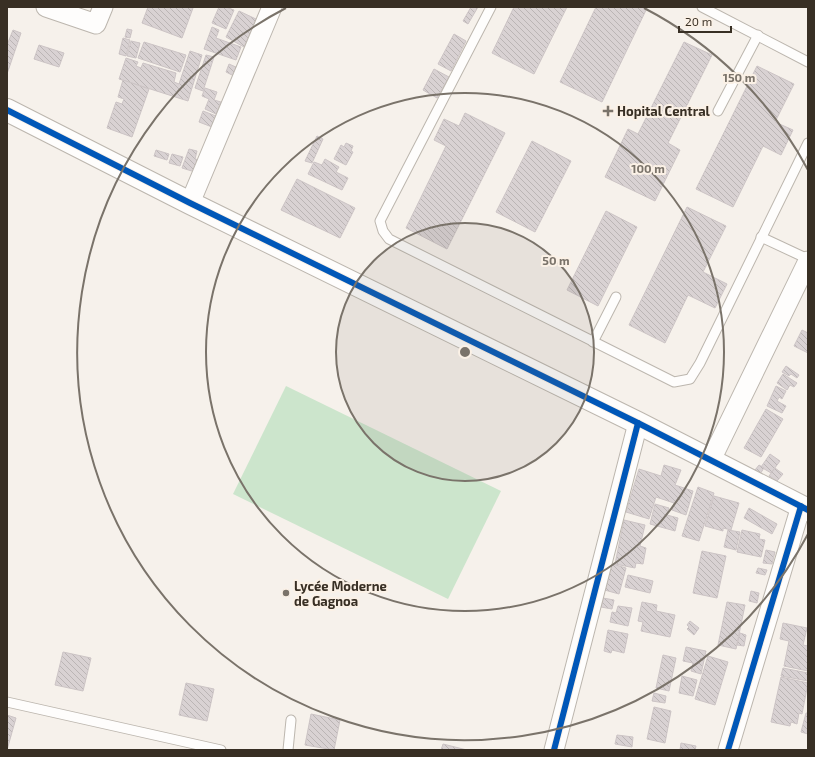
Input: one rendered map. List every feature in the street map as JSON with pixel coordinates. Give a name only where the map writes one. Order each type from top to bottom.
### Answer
[{"type":"street","points":[[46,7],[96,24],[103,7]]},
{"type":"street","points":[[190,203],[272,7]]},
{"type":"street","points":[[7,110],[190,203],[638,423],[804,508],[728,750]]},
{"type":"street","points":[[711,460],[808,260]]},
{"type":"street","points":[[554,750],[638,423]]},
{"type":"lane","points":[[490,7],[380,221],[383,232],[389,239],[674,382],[690,379],[700,363],[808,143]]},
{"type":"lane","points":[[702,7],[808,62]]},
{"type":"lane","points":[[718,111],[758,35]]},
{"type":"lane","points":[[761,237],[808,260]]},
{"type":"lane","points":[[593,342],[616,297]]},
{"type":"lane","points":[[7,702],[221,750]]},
{"type":"lane","points":[[288,750],[291,720]]},
{"type":"green space","points":[[286,386],[501,491],[448,599],[233,494]]},
{"type":"building","points":[[148,7],[193,8],[182,38],[142,23]]},
{"type":"building","points":[[219,7],[226,7],[234,10],[226,29],[212,23]]},
{"type":"building","points":[[471,7],[478,7],[468,24],[463,21]]},
{"type":"building","points":[[514,7],[567,7],[534,74],[492,53]]},
{"type":"building","points":[[596,7],[647,8],[602,102],[560,82]]},
{"type":"building","points":[[239,11],[258,20],[244,47],[226,37]]},
{"type":"building","points":[[212,27],[219,30],[216,38],[241,47],[236,60],[204,49]]},
{"type":"building","points":[[127,29],[132,30],[130,38],[125,37]]},
{"type":"building","points":[[13,30],[21,33],[7,74],[7,45]]},
{"type":"building","points":[[454,34],[466,41],[451,71],[438,64]]},
{"type":"building","points":[[123,38],[130,40],[126,56],[119,54]]},
{"type":"building","points":[[131,41],[140,43],[136,58],[127,56]]},
{"type":"building","points":[[144,42],[186,55],[180,72],[138,58]]},
{"type":"building","points":[[684,42],[712,55],[668,143],[680,150],[655,201],[605,177],[628,129],[638,134]]},
{"type":"building","points":[[39,45],[64,53],[59,67],[34,59]]},
{"type":"building","points":[[190,51],[202,55],[188,101],[119,79],[126,58],[138,62],[136,66],[141,68],[143,63],[176,73],[174,82],[179,84]]},
{"type":"building","points":[[206,55],[214,57],[203,91],[195,88]]},
{"type":"building","points":[[229,64],[238,68],[234,76],[226,72]]},
{"type":"building","points":[[757,66],[794,84],[775,122],[793,130],[781,155],[763,146],[733,207],[696,189]]},
{"type":"building","points":[[434,69],[449,77],[437,98],[423,90]]},
{"type":"building","points":[[123,80],[149,89],[132,137],[107,128],[116,102],[122,104],[124,99],[118,97]]},
{"type":"building","points":[[205,88],[217,92],[214,100],[221,102],[216,114],[205,109],[209,99],[202,96]]},
{"type":"building","points":[[203,111],[216,116],[212,127],[199,122]]},
{"type":"building","points":[[465,113],[505,133],[447,249],[406,228],[446,146],[434,140],[444,119],[459,126]]},
{"type":"building","points":[[317,136],[323,139],[312,163],[305,161]]},
{"type":"building","points":[[532,141],[571,161],[535,232],[496,212]]},
{"type":"building","points":[[346,143],[353,146],[351,151],[353,152],[346,165],[334,159],[341,145],[344,147]]},
{"type":"building","points":[[189,149],[197,151],[195,159],[199,160],[195,172],[182,168]]},
{"type":"building","points":[[156,150],[169,154],[167,160],[154,156]]},
{"type":"building","points":[[172,154],[183,157],[180,166],[169,163]]},
{"type":"building","points":[[325,159],[339,167],[336,172],[348,178],[342,190],[308,174],[314,162],[322,165]]},
{"type":"building","points":[[297,179],[355,208],[340,238],[281,210]]},
{"type":"building","points":[[687,207],[726,226],[703,272],[727,284],[715,308],[688,295],[665,343],[629,325]]},
{"type":"building","points":[[606,211],[637,227],[598,306],[567,290]]},
{"type":"building","points":[[802,330],[808,333],[808,353],[794,346]]},
{"type":"building","points":[[786,366],[799,375],[797,378],[791,374],[789,376],[782,372]]},
{"type":"building","points":[[783,374],[797,383],[794,387],[790,385],[787,390],[777,383]]},
{"type":"building","points":[[776,386],[786,391],[782,399],[779,397],[777,401],[786,406],[782,413],[767,406]]},
{"type":"building","points":[[766,409],[783,419],[761,457],[744,448]]},
{"type":"building","points":[[770,454],[780,461],[771,473],[761,467]]},
{"type":"building","points":[[664,465],[681,470],[675,485],[693,491],[686,515],[672,510],[674,503],[656,497],[649,519],[626,512],[639,469],[661,476]]},
{"type":"building","points":[[759,465],[764,468],[760,474],[755,470]]},
{"type":"building","points":[[775,468],[783,474],[777,481],[769,476]]},
{"type":"building","points":[[698,487],[714,493],[699,541],[682,536]]},
{"type":"building","points":[[714,496],[739,503],[731,530],[723,528],[723,531],[705,526]]},
{"type":"building","points":[[655,504],[669,508],[667,515],[678,518],[675,531],[650,524]]},
{"type":"building","points":[[749,508],[777,524],[772,534],[744,518]]},
{"type":"building","points":[[624,520],[645,525],[640,546],[646,548],[643,564],[636,563],[635,568],[615,564]]},
{"type":"building","points":[[728,530],[740,532],[736,550],[724,547]]},
{"type":"building","points":[[742,530],[760,534],[759,539],[765,540],[761,557],[737,552]]},
{"type":"building","points":[[766,550],[775,552],[772,564],[763,563]]},
{"type":"building","points":[[702,551],[726,556],[717,598],[693,593]]},
{"type":"building","points":[[609,563],[626,568],[619,594],[601,589]]},
{"type":"building","points":[[758,568],[767,570],[765,575],[756,573]]},
{"type":"building","points":[[628,575],[653,581],[650,593],[625,587]]},
{"type":"building","points":[[751,591],[759,593],[757,603],[749,601]]},
{"type":"building","points":[[603,598],[614,600],[612,609],[601,607]]},
{"type":"building","points":[[642,602],[657,605],[656,611],[675,615],[670,637],[641,631],[643,622],[638,621]]},
{"type":"building","points":[[727,602],[745,605],[736,649],[718,645]]},
{"type":"building","points":[[618,606],[632,608],[628,626],[610,622],[612,612],[616,613]]},
{"type":"building","points":[[690,621],[699,628],[694,635],[687,629],[689,627],[687,625]]},
{"type":"building","points":[[783,623],[807,628],[803,645],[808,646],[808,671],[784,666],[789,641],[780,639]]},
{"type":"building","points":[[608,630],[628,634],[624,653],[612,650],[611,653],[604,651]]},
{"type":"building","points":[[740,633],[746,635],[744,646],[737,645]]},
{"type":"building","points":[[686,647],[706,651],[701,674],[691,671],[693,663],[683,661]]},
{"type":"building","points":[[63,652],[91,658],[83,691],[55,685]]},
{"type":"building","points":[[663,655],[676,658],[669,691],[656,688]]},
{"type":"building","points":[[708,656],[728,662],[715,705],[695,699]]},
{"type":"building","points":[[783,668],[808,673],[808,681],[781,676]]},
{"type":"building","points":[[682,676],[697,680],[693,696],[679,693]]},
{"type":"building","points":[[781,677],[808,683],[802,714],[799,713],[797,724],[791,722],[790,726],[771,722]]},
{"type":"building","points":[[186,683],[214,689],[207,721],[179,715]]},
{"type":"building","points":[[654,693],[666,696],[665,703],[652,701]]},
{"type":"building","points":[[654,707],[671,711],[665,743],[647,739]]},
{"type":"building","points":[[806,713],[808,713],[808,734],[801,732]]},
{"type":"building","points":[[311,714],[340,720],[334,750],[305,745]]},
{"type":"building","points":[[7,715],[16,718],[7,750]]},
{"type":"building","points":[[617,735],[633,737],[632,747],[615,744]]},
{"type":"building","points":[[681,743],[696,746],[695,750],[680,750]]},
{"type":"building","points":[[443,744],[467,750],[441,750]]},
{"type":"cycle path","points":[[7,110],[190,203],[638,423],[808,510]]},
{"type":"cycle path","points":[[554,750],[638,423]]},
{"type":"cycle path","points":[[728,750],[801,506]]},
{"type":"place","name":"Hopital Central","points":[[608,111]]},
{"type":"place","name":"Lycée Moderne de Gagnoa","points":[[286,593]]}]
